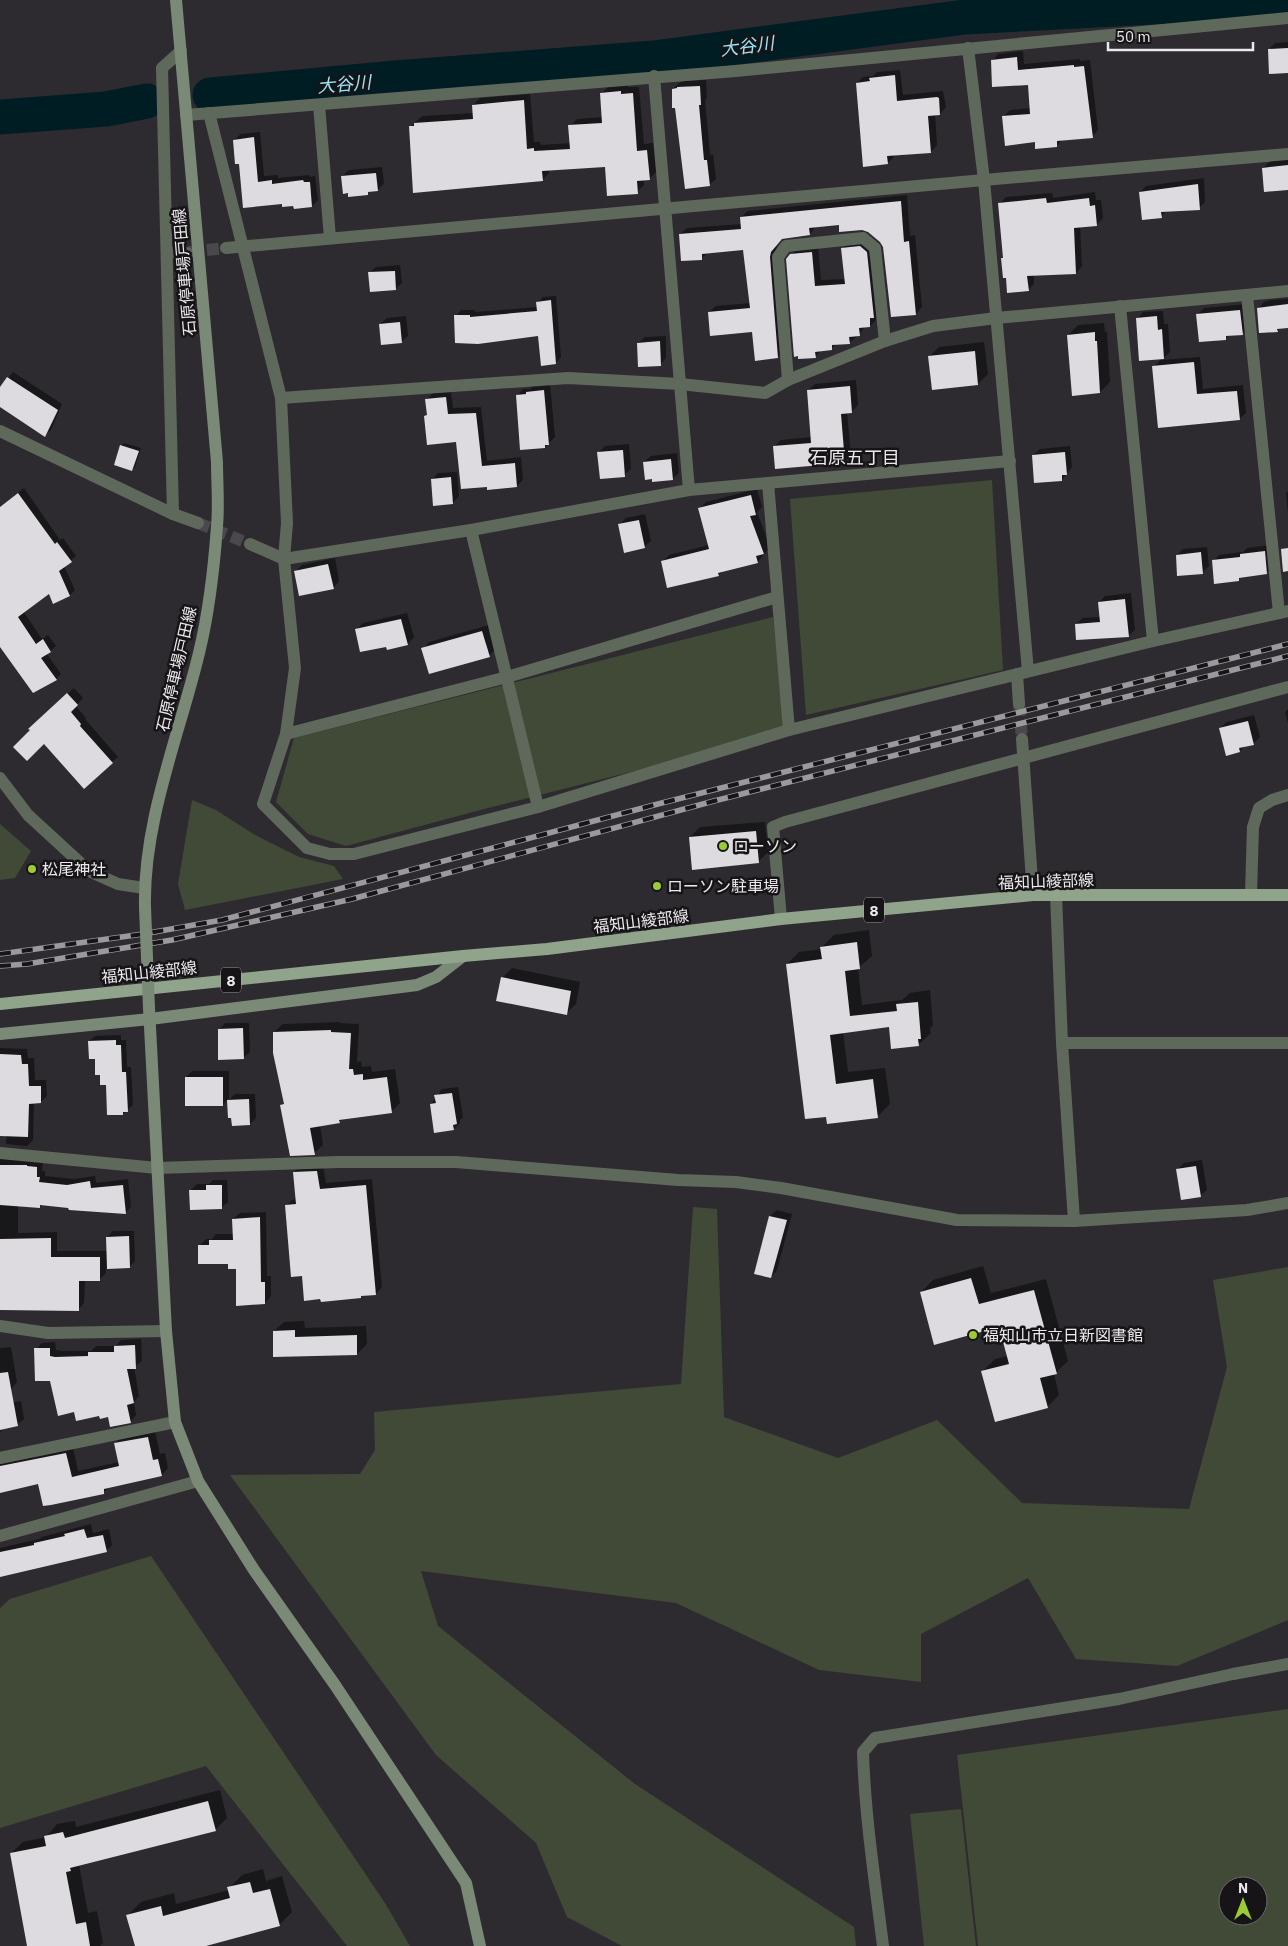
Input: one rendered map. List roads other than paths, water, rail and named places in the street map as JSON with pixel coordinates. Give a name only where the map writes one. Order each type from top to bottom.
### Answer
[{"type":"main road","name":"石原停車場戸田線","points":[[176,0],[217,462],[218,524],[210,594],[200,652],[151,836],[144,888],[166,1331],[175,1422],[198,1481],[254,1570],[335,1685],[466,1883],[480,1946]]},
{"type":"main road","name":"福知山綾部線","points":[[0,1004],[463,956],[547,950],[781,919],[1033,895],[1288,894]]},
{"type":"main road","points":[[0,1034],[149,1014],[417,985],[436,977],[463,956]]},
{"type":"street","points":[[186,114],[736,71],[1288,18]]},
{"type":"street","points":[[968,48],[984,180],[1010,461],[1022,673],[1019,704]]},
{"type":"street","points":[[173,514],[162,68],[181,51]]},
{"type":"street","points":[[654,76],[689,490]]},
{"type":"street","points":[[319,105],[330,238]]},
{"type":"street","points":[[209,113],[281,398],[287,524],[284,559],[295,668],[286,734],[263,804],[307,848],[330,854],[354,854],[538,807],[789,730],[1154,641],[1283,612],[1247,295]]},
{"type":"street","points":[[226,248],[1288,154]]},
{"type":"street","points":[[788,380],[778,257],[786,246],[863,238],[875,248],[885,340]]},
{"type":"street","points":[[168,253],[187,253]]},
{"type":"street","points":[[281,398],[568,378],[680,384],[764,393],[788,380],[885,340],[934,326],[1120,306],[1288,292]]},
{"type":"street","points":[[1120,306],[1154,641]]},
{"type":"street","points":[[0,431],[173,514],[198,522]]},
{"type":"street","points":[[250,544],[284,559],[471,530],[689,490],[1010,461]]},
{"type":"street","points":[[768,483],[789,730]]},
{"type":"street","points":[[471,530],[538,807]]},
{"type":"street","points":[[286,734],[507,677],[777,597]]},
{"type":"street","points":[[781,919],[773,827],[784,822],[1288,687]]},
{"type":"street","points":[[1022,739],[1033,895]]},
{"type":"street","points":[[0,778],[28,815],[89,871],[118,884],[144,888]]},
{"type":"street","points":[[1251,894],[1254,828],[1259,808],[1272,800],[1288,795]]},
{"type":"street","points":[[1056,895],[1062,1042],[1074,1221]]},
{"type":"street","points":[[1062,1042],[1288,1043]]},
{"type":"street","points":[[0,1153],[157,1168],[339,1162],[456,1162],[678,1180],[736,1182],[781,1188],[957,1220],[1074,1221],[1247,1210],[1288,1203]]},
{"type":"street","points":[[0,1326],[48,1333],[166,1331]]},
{"type":"street","points":[[0,1458],[175,1422]]},
{"type":"street","points":[[0,1536],[198,1481]]},
{"type":"street","points":[[883,1946],[867,1822],[863,1759],[863,1752],[875,1738],[1119,1699],[1288,1664]]},
{"type":"waterway","name":"大谷川","points":[[210,95],[395,78],[654,58],[965,17],[1285,0]]},
{"type":"waterway","name":"大谷川","points":[[0,117],[106,109],[147,101]]},
{"type":"tunnel","points":[[189,252],[226,248]]},
{"type":"tunnel","points":[[198,523],[250,544]]},
{"type":"tunnel","points":[[1019,704],[1022,739]]},
{"type":"railway","points":[[0,954],[143,934],[222,920],[654,805],[1288,644]]},
{"type":"railway","points":[[0,966],[27,964],[172,940],[352,899],[714,801],[1288,656]]},
{"type":"place","name":"ローソン","points":[[723,846]]},
{"type":"place","name":"松尾神社","points":[[32,869]]},
{"type":"place","name":"ローソン駐車場","points":[[657,886]]},
{"type":"place","name":"福知山市立日新図書館","points":[[973,1335]]},
{"type":"district","name":"石原五丁目","points":[[855,457]]}]
